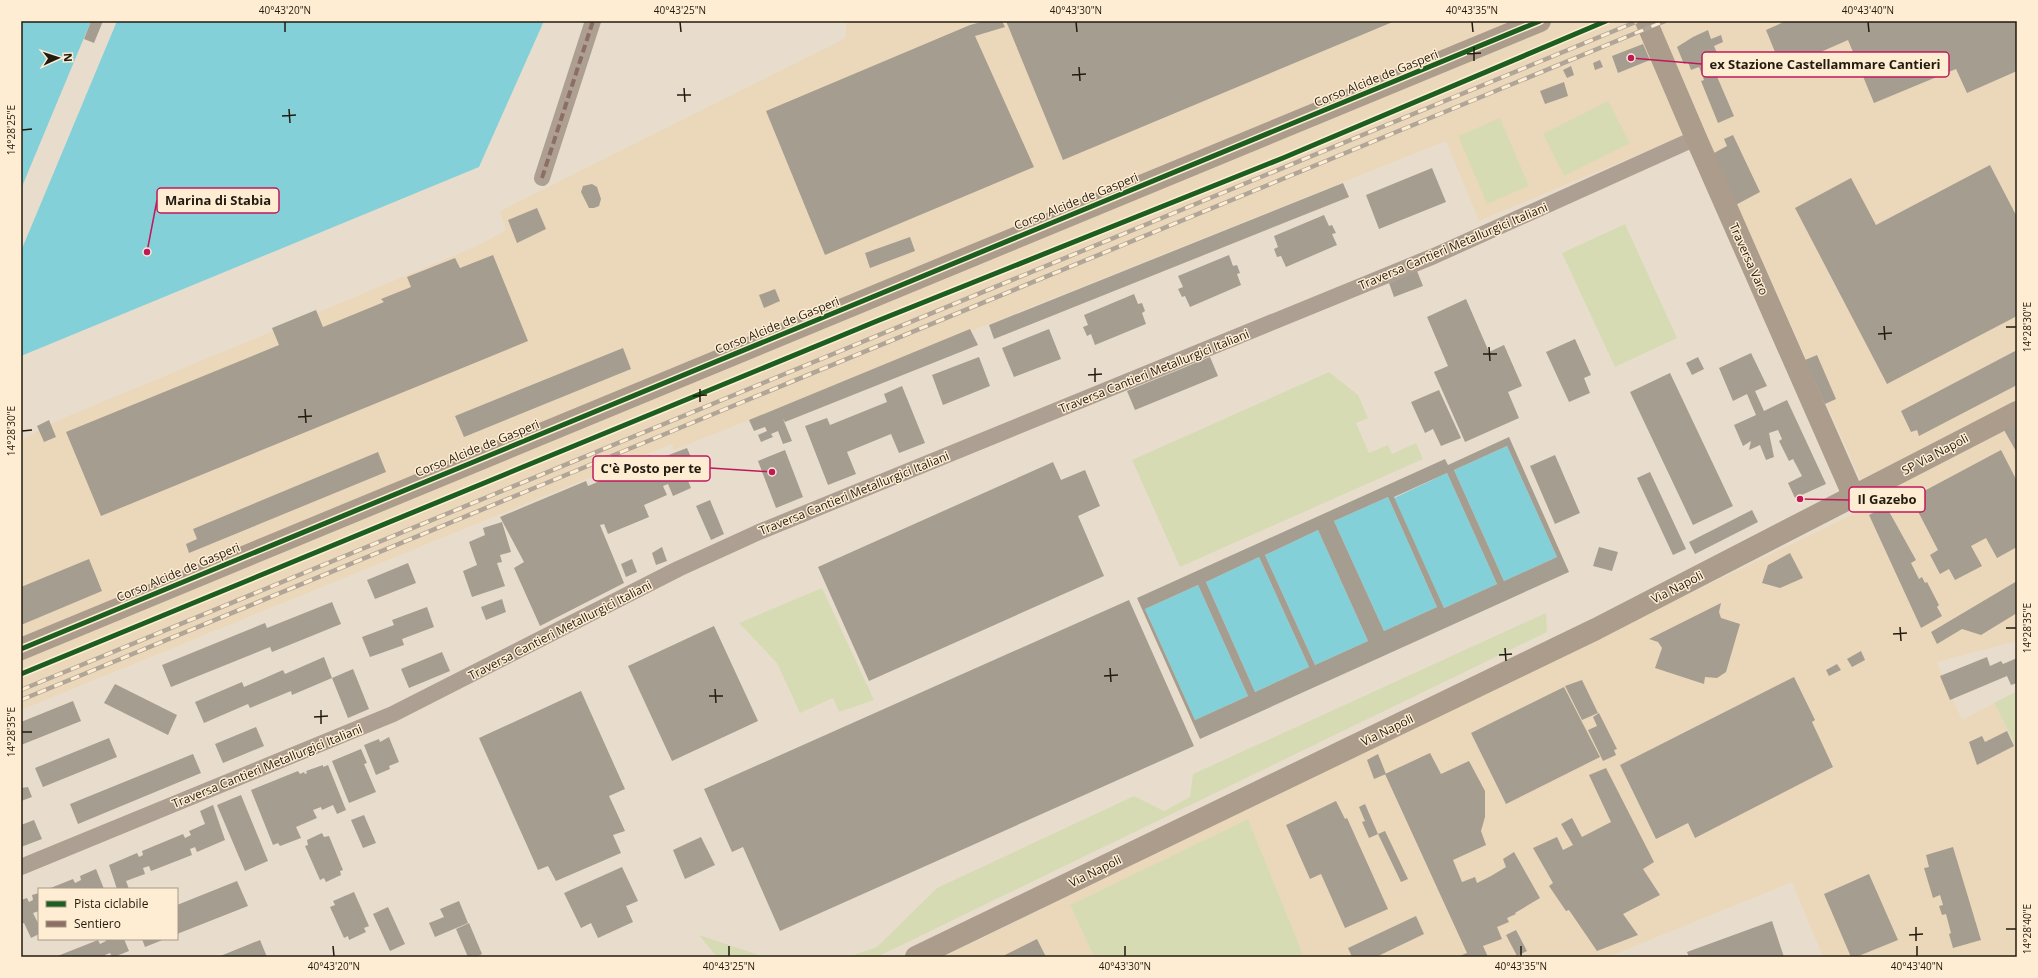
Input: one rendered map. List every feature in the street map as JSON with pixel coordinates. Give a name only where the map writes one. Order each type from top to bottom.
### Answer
[{"type":"street","points":[[542,178],[593,21]]},
{"type":"street","name":"Corso Alcide de Gasperi","points":[[21,649],[1540,21]]},
{"type":"street","name":"Traversa Varo","points":[[1646,21],[1854,497]]},
{"type":"street","name":"Traversa Cantieri Metallurgici Italiani","points":[[21,867],[393,714],[678,569],[758,532],[1434,256],[1696,138]]},
{"type":"street","name":"SP Via Napoli","points":[[1854,497],[2017,412]]},
{"type":"street","name":"Via Napoli","points":[[916,957],[1596,629],[1854,497]]},
{"type":"shaded area","points":[[846,21],[2017,21],[2017,641],[1937,662],[1962,720],[1994,703],[2015,744],[2017,743],[2017,957],[1823,957],[1792,882],[1608,957],[1304,957],[1248,819],[1070,905],[1094,957],[943,957],[1872,505],[1702,128],[1479,221],[1446,141],[674,450],[672,444],[21,710],[21,440],[61,419],[477,246],[506,230],[500,211],[846,38]]},
{"type":"green space","points":[[1608,101],[1630,143],[1564,176],[1543,134]]},
{"type":"green space","points":[[1500,118],[1529,186],[1487,204],[1458,136]]},
{"type":"green space","points":[[1625,224],[1677,338],[1615,367],[1562,253]]},
{"type":"green space","points":[[1329,372],[1358,395],[1368,418],[1356,423],[1369,453],[1388,445],[1392,454],[1416,443],[1423,459],[1180,567],[1132,460]]},
{"type":"green space","points":[[822,588],[874,700],[839,712],[833,698],[800,713],[777,663],[739,623]]},
{"type":"green space","points":[[1546,613],[1547,632],[877,957],[848,957],[877,947],[937,888],[1134,796],[1164,811],[1190,797],[1193,774]]},
{"type":"green space","points":[[2017,691],[2017,743],[2015,744],[1994,703]]},
{"type":"green space","points":[[1248,819],[1304,957],[1094,957],[1070,905]]},
{"type":"green space","points":[[699,935],[765,957],[717,957]]},
{"type":"water","points":[[21,21],[544,21],[479,167],[21,356]]},
{"type":"water","points":[[1507,446],[1557,557],[1504,581],[1454,470]]},
{"type":"water","points":[[1447,473],[1497,584],[1444,608],[1394,498]]},
{"type":"water","points":[[1388,497],[1437,607],[1384,631],[1334,521]]},
{"type":"water","points":[[1318,530],[1368,641],[1315,665],[1265,555]]},
{"type":"water","points":[[1259,557],[1309,667],[1255,692],[1206,582]]},
{"type":"water","points":[[1198,585],[1248,696],[1195,720],[1145,609]]},
{"type":"pier","points":[[91,21],[117,21],[21,251],[21,189]]},
{"type":"building","points":[[91,21],[103,21],[94,43],[84,39]]},
{"type":"building","points":[[985,21],[1002,21],[1005,27],[975,36],[1034,167],[825,255],[766,111],[970,25]]},
{"type":"building","points":[[1006,21],[1395,21],[1063,160]]},
{"type":"building","points":[[1786,21],[2017,21],[2017,71],[1967,93],[1956,69],[1874,103],[1848,40],[1782,69],[1766,30]]},
{"type":"building","points":[[1708,30],[1711,39],[1721,35],[1723,42],[1714,46],[1718,55],[1709,58],[1734,116],[1718,123],[1701,81],[1704,80],[1699,67],[1691,70],[1688,62],[1684,64],[1677,47]]},
{"type":"building","points":[[1643,44],[1650,60],[1618,73],[1612,56]]},
{"type":"building","points":[[1600,60],[1603,67],[1595,70],[1593,63]]},
{"type":"building","points":[[1571,66],[1574,75],[1567,78],[1563,70]]},
{"type":"building","points":[[1564,82],[1568,96],[1545,104],[1540,91]]},
{"type":"building","points":[[1733,135],[1760,192],[1730,208],[1714,153],[1727,146],[1724,139]]},
{"type":"building","points":[[1990,165],[2017,217],[2017,316],[1887,384],[1795,208],[1851,178],[1876,225]]},
{"type":"building","points":[[1432,168],[1446,202],[1379,229],[1366,195]]},
{"type":"building","points":[[1343,183],[1349,197],[994,339],[989,325]]},
{"type":"building","points":[[592,184],[597,187],[601,199],[599,206],[589,208],[581,192],[583,186]]},
{"type":"building","points":[[537,208],[546,229],[517,243],[508,220]]},
{"type":"building","points":[[1324,215],[1329,226],[1332,225],[1336,233],[1332,234],[1337,245],[1286,267],[1281,256],[1277,257],[1274,249],[1278,247],[1274,236]]},
{"type":"building","points":[[910,237],[915,251],[870,268],[865,253]]},
{"type":"building","points":[[493,255],[528,341],[101,516],[66,432],[279,345],[272,328],[316,310],[323,327],[384,302],[381,299],[411,287],[407,277],[455,258],[460,268]]},
{"type":"building","points":[[1229,255],[1233,266],[1237,265],[1240,273],[1237,274],[1241,285],[1190,307],[1185,296],[1182,297],[1178,289],[1183,287],[1178,276]]},
{"type":"building","points":[[1417,271],[1423,286],[1394,297],[1389,283]]},
{"type":"building","points":[[775,289],[780,301],[764,308],[759,295]]},
{"type":"building","points":[[1134,294],[1138,304],[1142,303],[1145,311],[1142,313],[1146,324],[1095,345],[1091,334],[1087,336],[1083,327],[1088,325],[1084,315]]},
{"type":"building","points":[[1466,299],[1489,352],[1504,345],[1522,386],[1508,392],[1519,418],[1465,442],[1434,372],[1448,366],[1427,317]]},
{"type":"building","points":[[970,329],[978,345],[785,422],[783,419],[792,441],[783,444],[778,431],[771,434],[773,437],[761,442],[758,435],[767,431],[765,427],[754,431],[749,420]]},
{"type":"building","points":[[1049,329],[1061,359],[1014,377],[1002,348]]},
{"type":"building","points":[[1575,339],[1591,375],[1584,378],[1590,393],[1569,402],[1546,352]]},
{"type":"building","points":[[623,348],[631,369],[464,437],[455,416]]},
{"type":"building","points":[[2017,350],[2017,385],[1919,436],[1917,430],[1911,432],[1901,411]]},
{"type":"building","points":[[1751,353],[1767,386],[1755,391],[1764,411],[1787,400],[1826,484],[1795,498],[1788,483],[1802,476],[1793,459],[1789,461],[1779,441],[1782,439],[1778,430],[1769,433],[1774,457],[1766,460],[1760,445],[1749,450],[1751,441],[1743,446],[1734,425],[1756,415],[1747,394],[1733,401],[1719,368]]},
{"type":"building","points":[[1817,355],[1836,399],[1825,404],[1805,360]]},
{"type":"building","points":[[979,357],[990,386],[943,405],[932,375]]},
{"type":"building","points":[[1210,357],[1218,376],[1135,410],[1127,391]]},
{"type":"building","points":[[1698,357],[1704,369],[1692,375],[1686,363]]},
{"type":"building","points":[[1670,373],[1733,506],[1693,525],[1630,392]]},
{"type":"building","points":[[902,386],[925,443],[899,453],[891,434],[847,452],[856,474],[828,485],[805,426],[827,418],[830,425],[887,402],[884,394]]},
{"type":"building","points":[[1439,390],[1461,438],[1441,446],[1433,429],[1425,433],[1411,402]]},
{"type":"building","points":[[49,420],[56,437],[44,442],[37,426]]},
{"type":"building","points":[[2017,423],[2017,453],[2004,430]]},
{"type":"building","points":[[1509,437],[1569,572],[1200,739],[1137,598],[1445,459],[1448,465]],"holes":[[[1507,446],[1557,557],[1504,581],[1454,470]],[[1447,473],[1497,584],[1444,608],[1394,497]],[[1388,497],[1437,607],[1384,631],[1334,521]],[[1318,530],[1368,641],[1315,665],[1265,555]],[[1259,557],[1309,667],[1255,692],[1206,582]],[[1198,585],[1248,696],[1195,720],[1145,609]]]},
{"type":"building","points":[[687,448],[698,473],[687,478],[691,488],[673,496],[668,484],[663,486],[667,495],[644,505],[649,517],[608,534],[604,524],[600,525],[624,583],[540,626],[514,568],[524,562],[500,517],[586,481],[588,486],[629,469],[628,464],[650,455],[653,461]]},
{"type":"building","points":[[785,450],[803,497],[776,508],[758,461]]},
{"type":"building","points":[[2001,450],[2017,481],[2017,547],[1997,558],[1986,538],[1971,546],[1982,566],[1955,580],[1949,569],[1940,574],[1930,555],[1938,550],[1911,498]]},
{"type":"building","points":[[378,452],[386,472],[189,553],[186,544],[197,539],[193,529]]},
{"type":"building","points":[[1555,455],[1580,513],[1555,524],[1530,466]]},
{"type":"building","points":[[1053,462],[1061,480],[1085,470],[1100,506],[1078,516],[1104,576],[869,681],[818,567]]},
{"type":"building","points":[[1650,472],[1686,549],[1673,555],[1637,478]]},
{"type":"building","points":[[710,500],[724,534],[711,540],[696,506]]},
{"type":"building","points":[[1886,506],[1916,560],[1911,563],[1919,579],[1922,577],[1925,583],[1927,582],[1939,605],[1937,607],[1942,616],[1921,628],[1869,515]]},
{"type":"building","points":[[1752,510],[1758,522],[1695,554],[1689,542]]},
{"type":"building","points":[[502,522],[511,552],[500,555],[502,562],[497,563],[505,586],[472,597],[463,571],[477,565],[469,542],[485,535],[483,528]]},
{"type":"building","points":[[662,547],[667,561],[656,565],[652,553]]},
{"type":"building","points":[[1599,547],[1618,552],[1612,571],[1593,566]]},
{"type":"building","points":[[1790,553],[1803,578],[1780,588],[1762,583],[1768,565]]},
{"type":"building","points":[[89,559],[102,591],[21,625],[21,587]]},
{"type":"building","points":[[632,559],[637,572],[626,577],[621,564]]},
{"type":"building","points":[[408,563],[416,583],[375,599],[367,580]]},
{"type":"building","points":[[2017,581],[2017,613],[1981,635],[1962,629],[1937,644],[1931,632]]},
{"type":"building","points":[[502,599],[506,612],[486,620],[481,607]]},
{"type":"building","points":[[1129,600],[1194,746],[780,931],[743,847],[732,852],[704,789]]},
{"type":"building","points":[[332,602],[341,624],[272,652],[270,647],[171,687],[162,665],[265,623],[267,628]]},
{"type":"building","points":[[1721,603],[1719,612],[1721,618],[1740,624],[1726,672],[1717,678],[1705,677],[1704,684],[1655,668],[1662,648],[1658,642],[1649,639]]},
{"type":"building","points":[[427,607],[434,627],[402,639],[404,645],[370,657],[362,637],[394,625],[392,620]]},
{"type":"building","points":[[714,626],[758,721],[672,761],[628,666]]},
{"type":"building","points":[[1861,651],[1865,660],[1852,667],[1847,659]]},
{"type":"building","points":[[442,652],[450,671],[409,688],[401,669]]},
{"type":"building","points":[[324,657],[332,678],[292,695],[291,691],[250,708],[248,704],[204,723],[195,702],[242,682],[244,687],[283,670],[285,674]]},
{"type":"building","points":[[1987,657],[1990,666],[2001,661],[2003,664],[2017,658],[2017,683],[2011,685],[2007,676],[1950,700],[1940,676]]},
{"type":"building","points":[[1837,664],[1841,670],[1829,676],[1826,670]]},
{"type":"building","points":[[353,669],[369,709],[348,718],[332,678]]},
{"type":"building","points":[[1794,677],[1815,720],[1812,722],[1833,767],[1695,838],[1688,823],[1656,839],[1620,765]]},
{"type":"building","points":[[1582,680],[1598,713],[1582,720],[1565,686]]},
{"type":"building","points":[[115,684],[177,715],[168,735],[104,703]]},
{"type":"building","points":[[1564,687],[1600,757],[1506,804],[1471,733]]},
{"type":"building","points":[[581,691],[625,789],[609,796],[625,831],[613,835],[621,853],[556,881],[548,866],[538,870],[479,738]]},
{"type":"building","points":[[73,701],[81,721],[21,745],[21,722]]},
{"type":"building","points":[[1599,713],[1617,749],[1614,750],[1616,755],[1603,761],[1588,730],[1597,726],[1593,717]]},
{"type":"building","points":[[256,727],[264,746],[223,763],[215,744]]},
{"type":"building","points":[[2007,731],[2014,746],[1977,765],[1969,742],[1982,736],[1985,742]]},
{"type":"building","points":[[389,737],[399,762],[389,766],[390,769],[376,775],[364,745],[379,739],[380,742]]},
{"type":"building","points":[[109,738],[117,757],[43,787],[35,768]]},
{"type":"building","points":[[361,749],[367,763],[364,764],[376,792],[349,803],[332,761]]},
{"type":"building","points":[[1430,753],[1441,774],[1469,761],[1485,791],[1485,817],[1481,831],[1486,845],[1453,860],[1462,882],[1475,877],[1477,883],[1491,876],[1506,867],[1503,859],[1514,852],[1540,898],[1515,913],[1516,914],[1507,918],[1509,922],[1497,927],[1502,939],[1483,946],[1488,957],[1457,957],[1467,953],[1385,774]]},
{"type":"building","points":[[193,754],[201,773],[78,824],[70,804]]},
{"type":"building","points":[[1378,754],[1386,774],[1374,779],[1367,760]]},
{"type":"building","points":[[323,765],[323,767],[328,765],[346,810],[337,814],[333,805],[322,810],[321,807],[313,810],[317,818],[296,827],[301,838],[280,846],[278,843],[273,845],[251,790],[298,771],[300,774],[304,772],[305,774],[307,773],[306,771]]},
{"type":"building","points":[[1606,768],[1654,862],[1643,869],[1660,895],[1623,914],[1638,935],[1597,951],[1569,910],[1566,911],[1549,886],[1553,883],[1533,848],[1557,837],[1563,850],[1573,845],[1561,824],[1572,818],[1582,837],[1611,822],[1589,775]]},
{"type":"building","points":[[28,787],[32,797],[21,801],[21,788]]},
{"type":"building","points":[[241,795],[268,861],[245,871],[217,805]]},
{"type":"building","points":[[1336,801],[1345,819],[1347,818],[1388,909],[1345,928],[1321,874],[1310,879],[1286,825]]},
{"type":"building","points":[[1365,804],[1378,834],[1369,838],[1362,822],[1365,821],[1359,807]]},
{"type":"building","points":[[213,805],[225,840],[197,852],[195,847],[190,849],[192,855],[151,871],[149,866],[143,868],[145,874],[126,881],[129,888],[117,888],[109,865],[137,853],[139,857],[143,855],[142,851],[183,834],[185,838],[191,835],[189,831],[205,824],[200,811]]},
{"type":"building","points":[[364,815],[376,843],[363,848],[351,820]]},
{"type":"building","points":[[34,820],[42,839],[21,847],[21,825]]},
{"type":"building","points":[[1385,831],[1408,879],[1401,882],[1378,834]]},
{"type":"building","points":[[322,833],[324,837],[329,836],[343,870],[340,871],[341,875],[326,882],[324,878],[320,880],[305,846],[308,845],[307,840]]},
{"type":"building","points":[[701,837],[715,865],[685,879],[673,850]]},
{"type":"building","points":[[1953,847],[1981,940],[1953,948],[1946,914],[1942,915],[1939,906],[1943,905],[1940,895],[1933,898],[1924,868],[1929,867],[1926,855]]},
{"type":"building","points":[[622,867],[638,901],[626,906],[633,922],[598,938],[591,923],[581,928],[564,893]]},
{"type":"building","points":[[96,869],[104,888],[50,888],[73,879],[75,883],[81,880],[80,876]]},
{"type":"building","points":[[1869,874],[1898,940],[1856,957],[1851,957],[1824,894]]},
{"type":"building","points":[[237,881],[248,906],[178,934],[178,905]]},
{"type":"building","points":[[354,892],[369,926],[364,928],[366,932],[349,940],[348,936],[344,938],[330,907],[335,905],[333,901]]},
{"type":"building","points":[[38,893],[38,911],[33,913],[38,923],[38,934],[31,938],[24,923],[21,924],[21,900],[27,898],[29,902],[33,900],[32,895]]},
{"type":"building","points":[[459,901],[468,923],[435,937],[429,923],[444,917],[440,909]]},
{"type":"building","points":[[388,907],[405,944],[390,951],[373,914]]},
{"type":"building","points":[[1416,916],[1424,934],[1376,957],[1352,957],[1348,948]]},
{"type":"building","points":[[1772,921],[1784,957],[1689,957],[1687,952]]},
{"type":"building","points":[[469,923],[482,954],[476,957],[468,957],[456,929]]},
{"type":"building","points":[[1516,930],[1527,951],[1517,956],[1506,935]]},
{"type":"building","points":[[1037,939],[1046,957],[1001,957]]},
{"type":"building","points":[[98,940],[100,944],[106,941],[124,940],[129,951],[114,957],[112,957],[110,953],[105,955],[105,957],[55,957]]},
{"type":"building","points":[[142,940],[162,940],[145,947]]},
{"type":"building","points":[[260,940],[267,957],[218,957]]},
{"type":"railway","points":[[21,690],[1638,21]]},
{"type":"railway","points":[[21,700],[1665,21]]},
{"type":"marked path","points":[[542,178],[593,21]]},
{"type":"cycle path","points":[[21,649],[1540,21]]},
{"type":"cycle path","points":[[21,674],[877,321],[1283,158],[1606,21]]},
{"type":"place","name":"ex Stazione Castellammare Cantieri","points":[[1631,58]]},
{"type":"place","name":"Marina di Stabia","points":[[147,252]]},
{"type":"place","name":"C'è Posto per te","points":[[772,472]]},
{"type":"place","name":"Il Gazebo","points":[[1800,499]]}]
